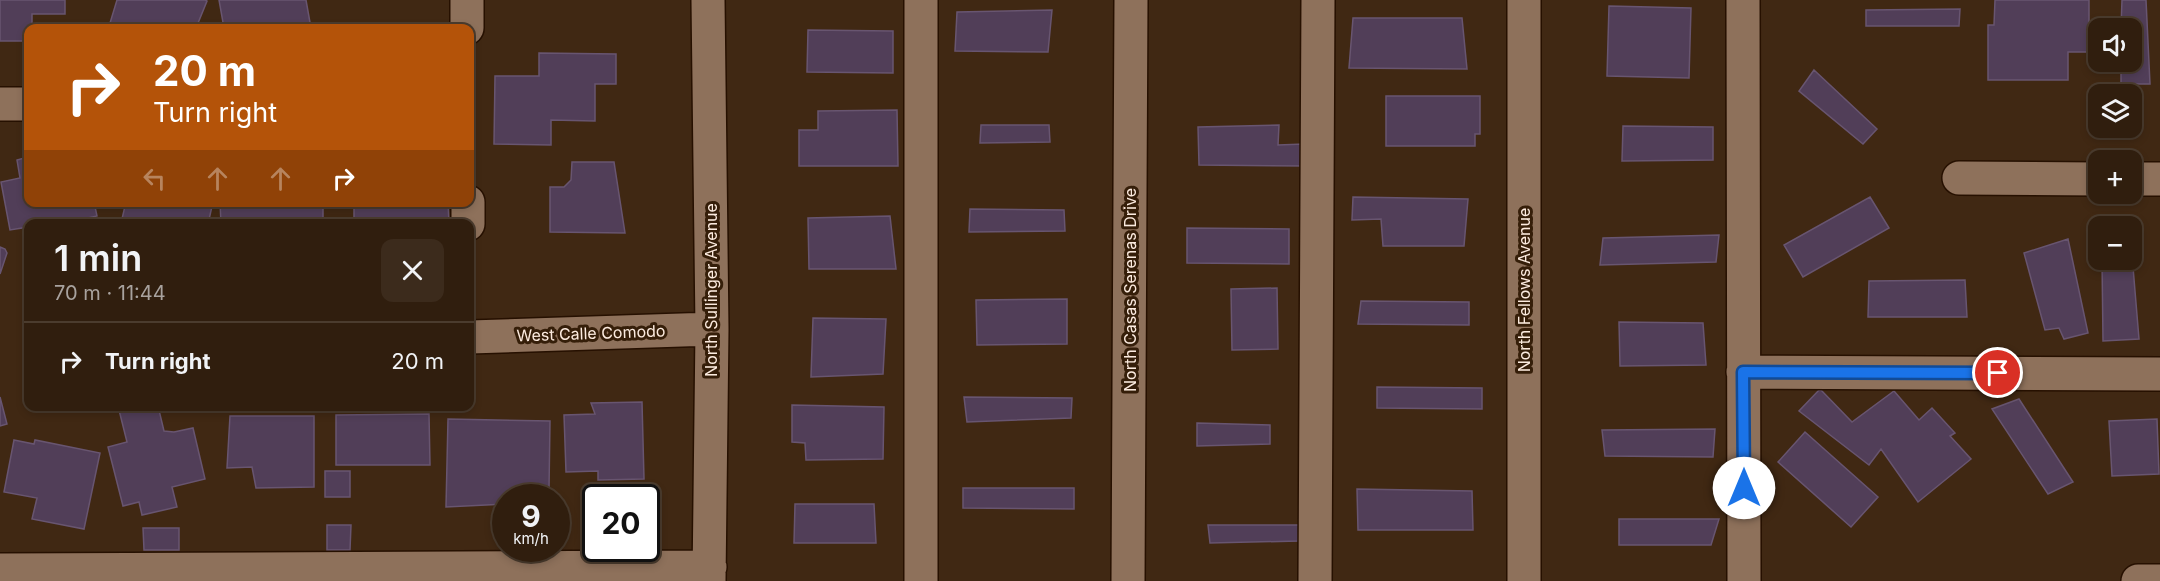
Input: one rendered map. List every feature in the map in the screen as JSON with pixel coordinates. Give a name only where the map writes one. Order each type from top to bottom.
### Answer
[{"type":"street","points":[[467,0],[467,24]]},
{"type":"street","name":"North Sullinger Avenue","points":[[708,0],[712,329],[710,574]]},
{"type":"street","points":[[921,0],[921,581]]},
{"type":"street","name":"North Casas Serenas Drive","points":[[1128,581],[1131,0]]},
{"type":"street","points":[[1315,581],[1318,0]]},
{"type":"street","name":"North Fellows Avenue","points":[[1524,0],[1524,581]]},
{"type":"street","points":[[1743,0],[1744,581]]},
{"type":"street","points":[[0,104],[24,104]]},
{"type":"street","points":[[1959,178],[2088,179]]},
{"type":"street","points":[[2142,179],[2160,179]]},
{"type":"street","name":"West Calle Comodo","points":[[474,337],[712,329]]},
{"type":"street","points":[[1743,372],[2160,374]]},
{"type":"street","points":[[0,570],[710,574]]},
{"type":"street","points":[[2138,581],[2160,581]]},
{"type":"building","points":[[0,0],[65,0],[65,14],[32,14],[32,24],[24,24],[24,41],[0,41]]},
{"type":"building","points":[[117,0],[207,1],[198,24],[110,23]]},
{"type":"building","points":[[219,0],[306,0],[310,24],[223,24]]},
{"type":"building","points":[[1995,0],[2089,0],[2088,52],[2068,52],[2068,80],[1988,80],[1988,25],[1994,25]]},
{"type":"building","points":[[2122,0],[2146,0],[2150,84],[2121,84],[2121,72],[2142,72],[2142,18],[2121,18]]},
{"type":"building","points":[[1609,6],[1691,8],[1689,78],[1607,76]]},
{"type":"building","points":[[1960,9],[1959,26],[1866,26],[1866,10]]},
{"type":"building","points":[[1052,10],[1048,52],[955,51],[957,12]]},
{"type":"building","points":[[1353,18],[1462,18],[1467,69],[1349,68]]},
{"type":"building","points":[[808,30],[893,31],[893,73],[807,72]]},
{"type":"building","points":[[539,53],[616,54],[616,84],[595,84],[595,121],[551,120],[551,145],[494,144],[495,76],[539,76]]},
{"type":"building","points":[[1814,70],[1877,129],[1863,144],[1799,91]]},
{"type":"building","points":[[1386,96],[1480,96],[1480,134],[1475,134],[1475,146],[1386,146]]},
{"type":"building","points":[[897,110],[898,166],[799,166],[799,130],[818,130],[818,111]]},
{"type":"building","points":[[981,125],[1049,125],[1050,142],[980,143]]},
{"type":"building","points":[[1279,125],[1278,145],[1304,144],[1306,166],[1199,165],[1198,127]]},
{"type":"building","points":[[1623,126],[1713,127],[1713,160],[1622,161]]},
{"type":"building","points":[[24,158],[24,207],[95,207],[97,216],[84,219],[24,219],[24,228],[10,230],[1,182],[20,178],[17,160]]},
{"type":"building","points":[[572,162],[614,162],[625,233],[550,232],[550,187],[564,187],[571,180]]},
{"type":"building","points":[[1353,197],[1468,199],[1464,246],[1383,246],[1381,219],[1352,220]]},
{"type":"building","points":[[1870,197],[1889,228],[1803,277],[1784,245]]},
{"type":"building","points":[[125,207],[212,207],[209,219],[122,219]]},
{"type":"building","points":[[220,207],[323,207],[323,219],[221,219]]},
{"type":"building","points":[[354,207],[448,207],[449,219],[354,219]]},
{"type":"building","points":[[970,209],[1064,210],[1065,231],[969,232]]},
{"type":"building","points":[[890,216],[896,269],[809,269],[808,218]]},
{"type":"building","points":[[1187,228],[1289,229],[1289,264],[1187,263]]},
{"type":"building","points":[[1719,235],[1716,262],[1600,265],[1603,238]]},
{"type":"building","points":[[2068,239],[2088,333],[2064,339],[2059,328],[2045,330],[2024,253]]},
{"type":"building","points":[[0,247],[7,253],[0,274]]},
{"type":"building","points":[[2102,270],[2133,270],[2139,339],[2103,341]]},
{"type":"building","points":[[1965,280],[1967,317],[1868,317],[1869,281]]},
{"type":"building","points":[[1277,288],[1278,349],[1232,350],[1231,289]]},
{"type":"building","points":[[1067,299],[1067,344],[977,345],[976,300]]},
{"type":"building","points":[[1361,301],[1469,302],[1469,325],[1358,324]]},
{"type":"building","points":[[813,318],[886,319],[883,374],[811,377]]},
{"type":"building","points":[[1619,322],[1703,323],[1706,365],[1620,366]]},
{"type":"building","points":[[1377,387],[1482,388],[1482,409],[1377,408]]},
{"type":"building","points":[[1820,389],[1852,422],[1894,391],[1919,420],[1932,408],[1955,433],[1950,436],[1971,459],[1918,502],[1881,449],[1869,465],[1799,411]]},
{"type":"building","points":[[0,397],[7,424],[0,426]]},
{"type":"building","points":[[964,397],[1072,398],[1071,418],[967,422]]},
{"type":"building","points":[[2019,399],[2073,482],[2048,494],[1992,409]]},
{"type":"building","points":[[642,402],[644,479],[598,480],[598,471],[566,472],[564,415],[595,414],[591,403]]},
{"type":"building","points":[[792,405],[884,407],[883,459],[806,460],[805,443],[792,442]]},
{"type":"building","points":[[119,411],[159,411],[164,431],[174,432],[193,428],[205,479],[172,487],[177,507],[142,515],[139,502],[123,506],[108,447],[127,442]]},
{"type":"building","points":[[429,414],[430,465],[336,465],[336,415]]},
{"type":"building","points":[[230,416],[314,416],[314,487],[256,488],[252,467],[227,468]]},
{"type":"building","points":[[448,419],[550,421],[549,484],[492,484],[492,505],[446,507]]},
{"type":"building","points":[[2157,419],[2159,474],[2112,476],[2109,421]]},
{"type":"building","points":[[1197,423],[1270,425],[1270,444],[1197,446]]},
{"type":"building","points":[[1715,429],[1713,457],[1605,456],[1602,430]]},
{"type":"building","points":[[1805,432],[1878,497],[1851,527],[1778,462]]},
{"type":"building","points":[[14,440],[34,444],[35,440],[100,453],[84,529],[32,519],[37,498],[4,492]]},
{"type":"building","points":[[325,471],[350,471],[350,497],[325,497]]},
{"type":"building","points":[[963,488],[1074,488],[1074,509],[963,508]]},
{"type":"building","points":[[1357,489],[1472,491],[1473,530],[1358,530]]},
{"type":"building","points":[[795,504],[874,504],[876,543],[794,543]]},
{"type":"building","points":[[1619,519],[1719,519],[1711,545],[1619,545]]},
{"type":"building","points":[[327,525],[351,525],[350,550],[327,550]]},
{"type":"building","points":[[1208,525],[1299,525],[1298,541],[1210,543]]},
{"type":"building","points":[[143,528],[179,528],[179,550],[144,550]]},
{"type":"route","points":[[1744,488],[1743,372],[1998,373]]}]
